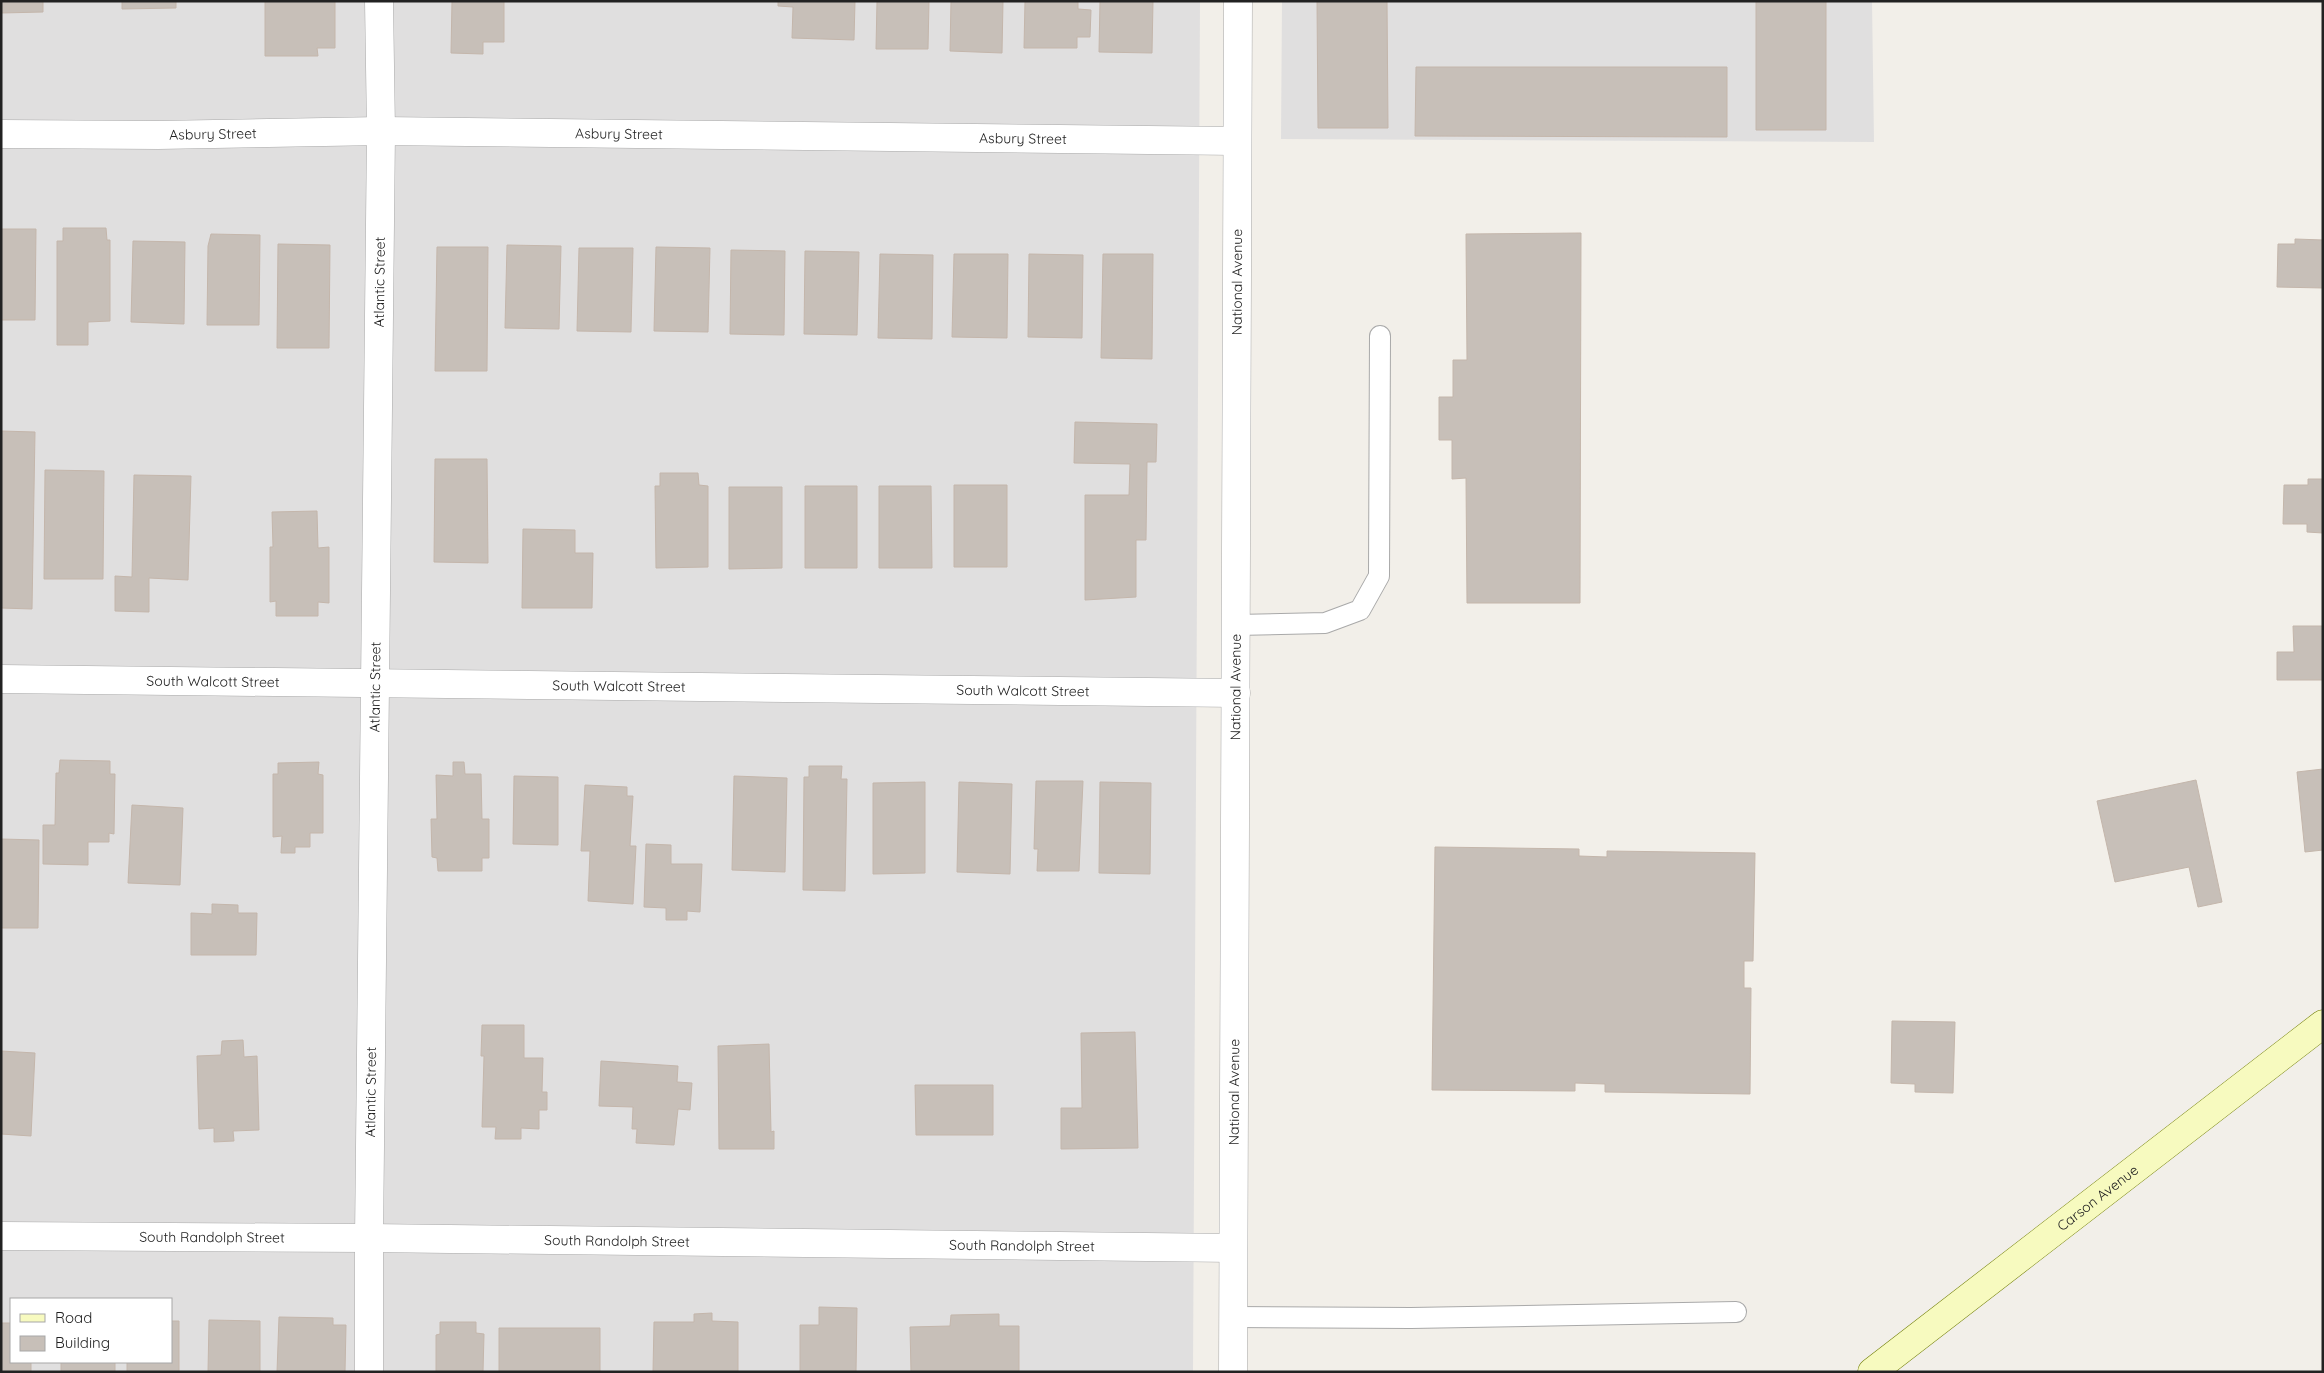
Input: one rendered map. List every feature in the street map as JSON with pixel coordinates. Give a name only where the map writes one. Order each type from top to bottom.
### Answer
[{"type":"main road","name":"Carson Avenue","points":[[1872,1372],[2323,1024]]},
{"type":"street","name":"Atlantic Street","points":[[369,1372],[381,132],[379,1]]},
{"type":"street","name":"National Avenue","points":[[1233,1372],[1238,1]]},
{"type":"street","name":"Asbury Street","points":[[1,134],[158,136],[381,132],[1236,141]]},
{"type":"street","name":"South Walcott Street","points":[[1,679],[1236,693]]},
{"type":"street","name":"South Randolph Street","points":[[1,1236],[369,1238],[1233,1248]]},
{"type":"lane","points":[[1236,625],[1325,623],[1360,610],[1378,576],[1380,336]]},
{"type":"lane","points":[[1233,1317],[1411,1318],[1736,1312]]},
{"type":"shaded area","points":[[1,1],[1200,1],[1193,1372],[1,1372]]},
{"type":"shaded area","points":[[1282,1],[1872,1],[1874,142],[1281,139]]},
{"type":"building","points":[[1,1],[43,1],[43,12],[1,13]]},
{"type":"building","points":[[122,1],[176,1],[176,8],[122,9]]},
{"type":"building","points":[[265,1],[335,1],[335,48],[317,48],[318,56],[265,56]]},
{"type":"building","points":[[452,1],[504,1],[504,42],[483,42],[483,54],[451,53]]},
{"type":"building","points":[[778,1],[855,1],[854,40],[792,38],[793,7],[778,6]]},
{"type":"building","points":[[877,1],[929,1],[928,49],[876,49]]},
{"type":"building","points":[[951,1],[1003,1],[1002,53],[950,51]]},
{"type":"building","points":[[1025,1],[1078,1],[1078,9],[1091,10],[1090,37],[1077,37],[1077,48],[1024,48]]},
{"type":"building","points":[[1100,1],[1153,1],[1152,53],[1099,52]]},
{"type":"building","points":[[1317,1],[1387,1],[1388,128],[1318,128]]},
{"type":"building","points":[[1756,1],[1826,1],[1826,130],[1756,130]]},
{"type":"building","points":[[1416,67],[1727,67],[1727,137],[1415,136]]},
{"type":"building","points":[[63,228],[106,228],[107,240],[110,240],[110,321],[88,322],[88,345],[57,345],[57,241],[63,241]]},
{"type":"building","points":[[1,229],[36,229],[35,320],[1,320]]},
{"type":"building","points":[[1581,233],[1580,603],[1467,603],[1466,478],[1452,479],[1452,440],[1439,440],[1439,397],[1453,397],[1453,360],[1467,360],[1466,234]]},
{"type":"building","points":[[211,234],[260,235],[259,325],[207,325],[208,246]]},
{"type":"building","points":[[2295,239],[2323,240],[2323,288],[2277,287],[2278,244],[2295,244]]},
{"type":"building","points":[[133,241],[185,242],[184,324],[131,322]]},
{"type":"building","points":[[278,244],[330,245],[329,348],[277,348]]},
{"type":"building","points":[[507,245],[561,246],[559,329],[505,328]]},
{"type":"building","points":[[437,247],[488,247],[487,371],[435,371]]},
{"type":"building","points":[[656,247],[710,248],[708,332],[654,331]]},
{"type":"building","points":[[579,248],[633,248],[631,332],[577,331]]},
{"type":"building","points":[[731,250],[785,251],[784,335],[730,334]]},
{"type":"building","points":[[805,251],[859,252],[857,335],[804,334]]},
{"type":"building","points":[[880,254],[933,255],[932,339],[878,338]]},
{"type":"building","points":[[954,254],[1008,254],[1007,338],[952,337]]},
{"type":"building","points":[[1029,254],[1083,255],[1082,338],[1028,337]]},
{"type":"building","points":[[1103,254],[1153,254],[1152,359],[1101,358]]},
{"type":"building","points":[[1075,422],[1157,424],[1156,462],[1147,462],[1146,540],[1136,540],[1136,597],[1085,600],[1085,495],[1129,495],[1130,464],[1074,463]]},
{"type":"building","points":[[1,431],[35,432],[32,609],[1,608]]},
{"type":"building","points":[[435,459],[487,459],[488,563],[434,562]]},
{"type":"building","points":[[45,470],[104,471],[103,579],[44,579]]},
{"type":"building","points":[[660,473],[698,473],[699,485],[708,486],[708,567],[656,568],[655,486],[660,486]]},
{"type":"building","points":[[134,475],[191,476],[188,580],[149,578],[149,612],[115,611],[115,576],[132,577]]},
{"type":"building","points":[[2308,479],[2323,479],[2323,533],[2307,532],[2307,524],[2283,524],[2284,485],[2308,485]]},
{"type":"building","points":[[954,485],[1007,485],[1007,567],[954,567]]},
{"type":"building","points":[[805,486],[857,486],[857,568],[805,568]]},
{"type":"building","points":[[879,486],[931,486],[932,568],[879,568]]},
{"type":"building","points":[[729,487],[782,487],[782,568],[729,569]]},
{"type":"building","points":[[317,511],[318,548],[329,547],[329,603],[318,602],[318,616],[276,616],[276,601],[270,602],[270,547],[273,547],[272,512]]},
{"type":"building","points":[[523,529],[575,530],[575,553],[593,553],[592,608],[522,608]]},
{"type":"building","points":[[2293,626],[2323,626],[2323,680],[2277,680],[2277,652],[2294,652]]},
{"type":"building","points":[[60,760],[110,761],[110,774],[115,774],[114,834],[109,833],[109,842],[88,842],[88,865],[43,864],[43,825],[55,825],[56,773],[59,773]]},
{"type":"building","points":[[319,762],[318,774],[323,775],[323,833],[310,833],[310,847],[295,847],[295,853],[281,853],[282,836],[273,837],[273,774],[278,774],[278,763]]},
{"type":"building","points":[[453,762],[464,762],[465,774],[481,774],[482,819],[489,819],[489,858],[482,858],[482,871],[438,871],[437,858],[432,857],[431,819],[437,819],[436,775],[453,776]]},
{"type":"building","points":[[809,766],[842,766],[841,779],[847,779],[845,891],[803,890],[804,777],[809,777]]},
{"type":"building","points":[[2323,769],[2323,850],[2305,852],[2297,772]]},
{"type":"building","points":[[514,776],[558,777],[558,845],[513,844]]},
{"type":"building","points":[[734,776],[787,778],[785,872],[732,870]]},
{"type":"building","points":[[2196,780],[2222,902],[2198,907],[2189,867],[2115,882],[2097,801]]},
{"type":"building","points":[[1036,781],[1083,781],[1079,871],[1037,871],[1038,849],[1034,849]]},
{"type":"building","points":[[925,782],[925,873],[873,874],[873,783]]},
{"type":"building","points":[[959,782],[1012,784],[1010,874],[957,872]]},
{"type":"building","points":[[1100,782],[1151,783],[1150,874],[1099,873]]},
{"type":"building","points":[[585,785],[627,787],[627,796],[633,796],[630,846],[636,846],[633,904],[588,901],[590,851],[581,851]]},
{"type":"building","points":[[132,805],[183,808],[180,885],[128,883]]},
{"type":"building","points":[[1,839],[39,840],[38,928],[1,928]]},
{"type":"building","points":[[646,844],[671,845],[671,864],[702,864],[700,912],[687,911],[687,920],[666,920],[666,908],[644,907]]},
{"type":"building","points":[[1435,847],[1579,849],[1579,856],[1607,857],[1607,851],[1755,853],[1753,961],[1744,961],[1744,988],[1751,988],[1750,1094],[1605,1092],[1605,1084],[1575,1083],[1575,1091],[1432,1090]]},
{"type":"building","points":[[212,904],[238,905],[238,913],[257,913],[256,955],[191,955],[191,913],[212,914]]},
{"type":"building","points":[[1892,1021],[1955,1022],[1953,1093],[1915,1092],[1915,1084],[1891,1083]]},
{"type":"building","points":[[482,1025],[524,1025],[524,1058],[543,1058],[542,1092],[547,1092],[547,1110],[539,1110],[539,1129],[521,1128],[521,1139],[495,1139],[496,1127],[482,1127],[484,1056],[481,1056]]},
{"type":"building","points":[[1135,1032],[1138,1148],[1061,1149],[1061,1108],[1082,1108],[1081,1033]]},
{"type":"building","points":[[243,1040],[244,1057],[257,1056],[259,1130],[233,1131],[234,1141],[214,1142],[214,1128],[199,1129],[197,1056],[221,1055],[222,1041]]},
{"type":"building","points":[[769,1044],[771,1132],[774,1131],[774,1149],[719,1149],[718,1046]]},
{"type":"building","points":[[1,1051],[35,1053],[31,1136],[1,1134]]},
{"type":"building","points":[[601,1061],[678,1066],[677,1082],[692,1083],[690,1110],[678,1109],[674,1145],[636,1143],[637,1129],[632,1129],[633,1107],[599,1106]]},
{"type":"building","points":[[915,1085],[993,1085],[993,1135],[916,1135]]},
{"type":"building","points":[[819,1307],[857,1308],[856,1372],[800,1372],[800,1325],[819,1325]]},
{"type":"building","points":[[712,1313],[712,1321],[738,1322],[738,1372],[653,1372],[654,1322],[694,1322],[694,1314]]},
{"type":"building","points":[[999,1314],[999,1326],[1019,1326],[1019,1372],[911,1372],[910,1327],[950,1326],[951,1315]]},
{"type":"building","points":[[279,1317],[333,1318],[333,1325],[346,1325],[345,1372],[277,1372]]},
{"type":"building","points":[[209,1320],[260,1321],[260,1372],[208,1372]]},
{"type":"building","points":[[172,1321],[179,1321],[179,1372],[127,1372],[127,1363],[172,1363]]},
{"type":"building","points":[[440,1322],[476,1322],[476,1333],[484,1334],[483,1372],[436,1372],[436,1335],[440,1334]]},
{"type":"building","points":[[1,1323],[10,1323],[10,1363],[31,1363],[31,1372],[1,1372]]},
{"type":"building","points":[[499,1328],[600,1328],[600,1372],[499,1372]]},
{"type":"building","points":[[61,1363],[115,1363],[115,1372],[61,1372]]}]
